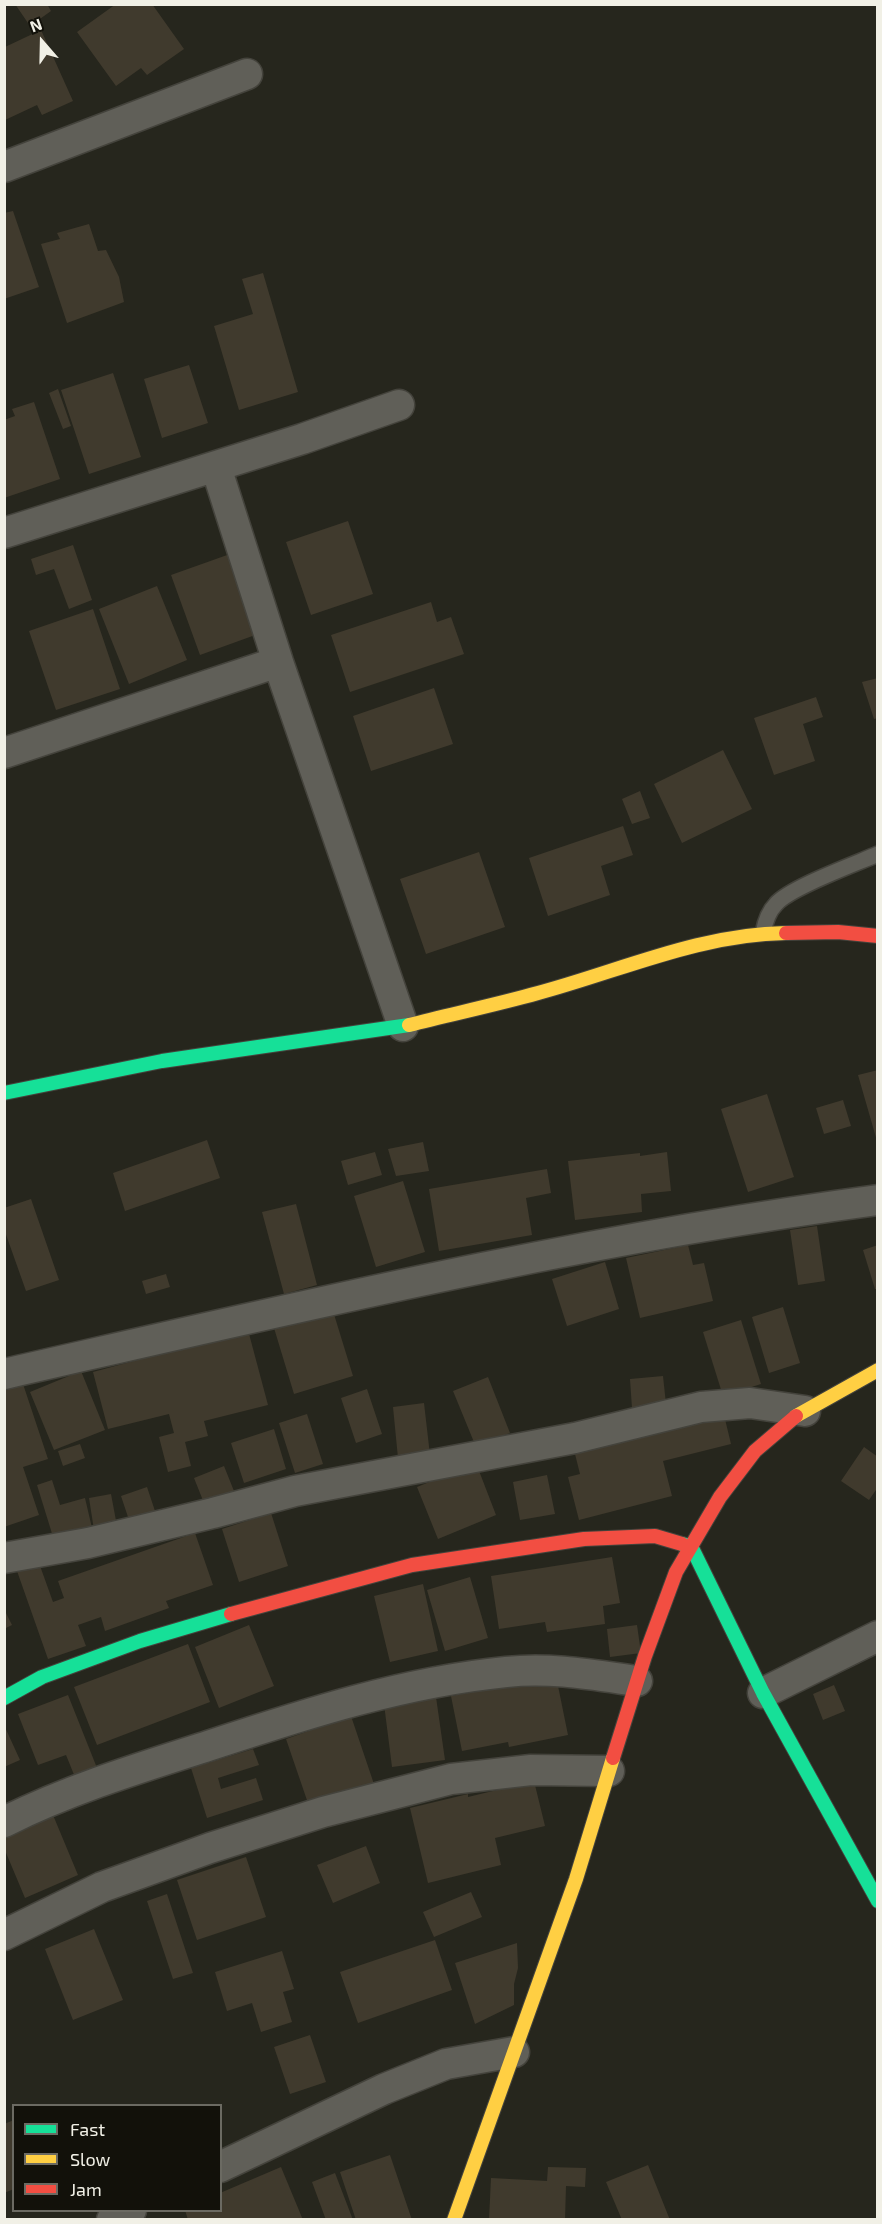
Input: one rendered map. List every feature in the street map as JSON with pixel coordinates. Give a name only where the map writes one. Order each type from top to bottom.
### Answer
[{"type":"street","points":[[4,167],[247,74]]},
{"type":"street","points":[[4,533],[399,405]]},
{"type":"street","points":[[216,466],[278,662],[403,1026]]},
{"type":"street","points":[[4,753],[278,662]]},
{"type":"street","points":[[4,1093],[162,1061],[403,1026],[538,993],[692,946],[763,933],[838,932],[878,936]]},
{"type":"street","points":[[4,1374],[308,1304],[480,1268],[740,1220],[878,1200]]},
{"type":"street","points":[[453,2220],[576,1879],[637,1681],[676,1572],[720,1497],[755,1451],[791,1419],[878,1370]]},
{"type":"street","points":[[4,1558],[88,1543],[295,1491],[575,1438],[701,1407],[750,1402],[805,1411]]},
{"type":"street","points":[[4,1698],[42,1677],[140,1641],[280,1600],[412,1565],[584,1539],[655,1536],[691,1546],[763,1693],[878,1900]]},
{"type":"street","points":[[763,1693],[878,1636]]},
{"type":"street","points":[[4,1822],[38,1805],[113,1777],[290,1718],[433,1682],[508,1671],[565,1670],[637,1681]]},
{"type":"street","points":[[4,1935],[102,1887],[210,1848],[323,1812],[451,1779],[531,1770],[609,1771]]},
{"type":"street","points":[[222,2166],[384,2089],[425,2072],[446,2064],[514,2052]]},
{"type":"street","points":[[112,2220],[129,2212]]},
{"type":"lane","points":[[763,933],[770,911],[785,895],[878,854]]},
{"type":"building","points":[[15,4],[47,4],[51,11],[30,26]]},
{"type":"building","points":[[116,4],[152,4],[184,49],[147,75],[141,68],[116,86],[77,32]]},
{"type":"building","points":[[41,30],[73,101],[42,115],[37,105],[5,120],[5,47]]},
{"type":"building","points":[[13,211],[39,287],[4,299],[4,213]]},
{"type":"building","points":[[89,224],[98,251],[106,250],[119,277],[124,302],[67,323],[41,244],[60,239],[57,233]]},
{"type":"building","points":[[263,273],[298,392],[239,410],[214,326],[253,314],[242,279]]},
{"type":"building","points":[[189,365],[208,423],[162,438],[144,379]]},
{"type":"building","points":[[113,373],[141,457],[89,474],[61,390]]},
{"type":"building","points":[[58,389],[71,426],[63,429],[49,393]]},
{"type":"building","points":[[34,402],[60,479],[4,498],[4,420],[15,416],[12,409]]},
{"type":"building","points":[[348,521],[373,594],[311,615],[286,542]]},
{"type":"building","points":[[73,545],[92,600],[69,609],[54,569],[36,575],[31,559]]},
{"type":"building","points":[[230,554],[258,634],[200,655],[171,575]]},
{"type":"building","points":[[157,586],[187,660],[129,684],[99,609]]},
{"type":"building","points":[[431,602],[437,622],[451,617],[464,654],[350,692],[331,635]]},
{"type":"building","points":[[93,609],[120,689],[56,710],[29,631]]},
{"type":"building","points":[[878,678],[878,718],[874,719],[862,682]]},
{"type":"building","points":[[434,688],[453,744],[371,771],[353,716]]},
{"type":"building","points":[[816,697],[823,717],[803,724],[815,761],[774,775],[754,718]]},
{"type":"building","points":[[723,750],[752,809],[682,843],[654,784]]},
{"type":"building","points":[[640,791],[650,818],[632,824],[622,799]]},
{"type":"building","points":[[623,826],[633,855],[601,866],[610,895],[548,916],[529,858]]},
{"type":"building","points":[[479,852],[505,927],[426,954],[400,879]]},
{"type":"building","points":[[878,1070],[878,1141],[877,1141],[858,1075]]},
{"type":"building","points":[[767,1094],[794,1177],[748,1192],[721,1109]]},
{"type":"building","points":[[843,1100],[851,1126],[824,1134],[816,1108]]},
{"type":"building","points":[[207,1140],[220,1178],[125,1211],[113,1173]]},
{"type":"building","points":[[423,1142],[429,1171],[396,1176],[388,1149]]},
{"type":"building","points":[[375,1152],[382,1175],[348,1185],[341,1161]]},
{"type":"building","points":[[667,1152],[671,1191],[641,1194],[642,1212],[575,1220],[568,1161]]},
{"type":"building","points":[[547,1169],[551,1193],[526,1198],[532,1235],[439,1251],[429,1189]]},
{"type":"building","points":[[403,1181],[425,1252],[376,1267],[354,1196]]},
{"type":"building","points":[[31,1199],[59,1280],[26,1291],[4,1229],[4,1208]]},
{"type":"building","points":[[296,1204],[317,1285],[284,1294],[262,1212]]},
{"type":"building","points":[[817,1226],[825,1281],[798,1285],[790,1230]]},
{"type":"building","points":[[688,1245],[693,1265],[704,1263],[713,1301],[640,1318],[626,1258]]},
{"type":"building","points":[[878,1245],[878,1289],[875,1289],[863,1250]]},
{"type":"building","points":[[605,1262],[619,1309],[567,1326],[552,1279]]},
{"type":"building","points":[[166,1274],[170,1287],[146,1294],[142,1281]]},
{"type":"building","points":[[783,1307],[800,1363],[769,1373],[752,1317]]},
{"type":"building","points":[[333,1311],[353,1376],[294,1394],[274,1328]]},
{"type":"building","points":[[741,1320],[761,1384],[723,1396],[703,1332]]},
{"type":"building","points":[[248,1330],[268,1405],[204,1421],[208,1436],[185,1442],[191,1466],[168,1472],[159,1437],[174,1433],[169,1414],[108,1429],[93,1372]]},
{"type":"building","points":[[81,1371],[105,1430],[54,1450],[30,1392]]},
{"type":"building","points":[[663,1376],[666,1404],[632,1408],[630,1379]]},
{"type":"building","points":[[488,1377],[510,1433],[476,1447],[453,1391]]},
{"type":"building","points":[[23,1384],[48,1459],[23,1467],[39,1515],[4,1527],[4,1390]]},
{"type":"building","points":[[367,1389],[382,1434],[356,1443],[341,1398]]},
{"type":"building","points":[[424,1403],[430,1455],[398,1458],[393,1407]]},
{"type":"building","points":[[307,1414],[323,1464],[295,1473],[279,1423]]},
{"type":"building","points":[[724,1415],[731,1444],[663,1461],[672,1496],[579,1520],[568,1477],[580,1474],[575,1454]]},
{"type":"building","points":[[274,1429],[286,1469],[244,1483],[231,1443]]},
{"type":"building","points":[[80,1444],[85,1458],[63,1466],[58,1451]]},
{"type":"building","points":[[864,1447],[878,1457],[878,1487],[869,1500],[841,1481]]},
{"type":"building","points":[[476,1463],[496,1515],[438,1539],[417,1487]]},
{"type":"building","points":[[224,1466],[234,1491],[204,1503],[194,1478]]},
{"type":"building","points":[[547,1475],[555,1514],[520,1520],[513,1482]]},
{"type":"building","points":[[52,1480],[60,1505],[85,1498],[92,1528],[54,1540],[37,1485]]},
{"type":"building","points":[[147,1487],[155,1511],[129,1520],[121,1496]]},
{"type":"building","points":[[111,1494],[117,1526],[94,1530],[89,1498]]},
{"type":"building","points":[[271,1513],[288,1566],[239,1582],[222,1529]]},
{"type":"building","points":[[195,1533],[213,1585],[166,1601],[169,1608],[105,1631],[101,1617],[78,1625],[86,1646],[48,1659],[17,1571],[39,1563],[53,1602],[64,1598],[58,1581]]},
{"type":"building","points":[[612,1557],[620,1603],[603,1606],[605,1624],[547,1632],[545,1622],[499,1629],[491,1576]]},
{"type":"building","points":[[470,1577],[488,1638],[445,1651],[427,1590]]},
{"type":"building","points":[[423,1584],[438,1651],[390,1662],[374,1596]]},
{"type":"building","points":[[4,1609],[12,1625],[4,1629]]},
{"type":"building","points":[[249,1625],[274,1686],[219,1708],[195,1647]]},
{"type":"building","points":[[637,1625],[641,1653],[610,1657],[607,1629]]},
{"type":"building","points":[[188,1644],[210,1702],[97,1745],[74,1687]]},
{"type":"building","points":[[556,1676],[568,1735],[509,1747],[508,1742],[462,1751],[451,1696]]},
{"type":"building","points":[[834,1685],[845,1711],[823,1720],[813,1694]]},
{"type":"building","points":[[68,1695],[99,1773],[77,1782],[66,1755],[38,1765],[18,1714]]},
{"type":"building","points":[[436,1697],[445,1760],[392,1767],[384,1704]]},
{"type":"building","points":[[351,1716],[375,1787],[310,1809],[286,1739]]},
{"type":"building","points":[[4,1725],[20,1760],[4,1767]]},
{"type":"building","points":[[253,1749],[259,1765],[218,1778],[221,1789],[256,1778],[263,1800],[207,1818],[191,1768]]},
{"type":"building","points":[[534,1781],[545,1826],[495,1838],[501,1865],[428,1883],[410,1808]]},
{"type":"building","points":[[53,1815],[78,1875],[25,1898],[4,1848],[4,1834]]},
{"type":"building","points":[[366,1846],[380,1883],[333,1903],[317,1865]]},
{"type":"building","points":[[246,1857],[266,1917],[197,1940],[177,1880]]},
{"type":"building","points":[[471,1892],[482,1917],[434,1937],[423,1912]]},
{"type":"building","points":[[167,1894],[193,1973],[173,1979],[147,1901]]},
{"type":"building","points":[[94,1929],[123,2000],[73,2020],[45,1949]]},
{"type":"building","points":[[435,1940],[452,1990],[358,2023],[340,1972]]},
{"type":"building","points":[[517,1943],[518,1968],[514,1984],[514,2005],[475,2024],[455,1963]]},
{"type":"building","points":[[282,1951],[294,1989],[283,1992],[292,2022],[261,2032],[252,2003],[227,2011],[215,1972]]},
{"type":"building","points":[[310,2035],[326,2082],[290,2094],[274,2047]]},
{"type":"building","points":[[12,2121],[12,2190],[4,2193],[4,2124]]},
{"type":"building","points":[[390,2155],[412,2220],[356,2220],[340,2172]]},
{"type":"building","points":[[648,2165],[670,2220],[622,2220],[606,2182]]},
{"type":"building","points":[[281,2167],[303,2220],[188,2220],[186,2212],[222,2212],[222,2192]]},
{"type":"building","points":[[548,2167],[586,2168],[585,2187],[566,2186],[565,2220],[489,2220],[491,2178],[547,2181]]},
{"type":"building","points":[[335,2173],[353,2220],[326,2220],[312,2182]]},
{"type":"traffic: fast","points":[[4,1093],[162,1061],[409,1025]]},
{"type":"traffic: fast","points":[[682,1544],[691,1546],[763,1693],[878,1901]]},
{"type":"traffic: fast","points":[[4,1698],[42,1677],[140,1641],[231,1614]]},
{"type":"traffic: slow","points":[[409,1025],[506,1002],[691,947],[754,935],[786,933]]},
{"type":"traffic: slow","points":[[796,1416],[878,1370]]},
{"type":"traffic: slow","points":[[454,2220],[576,1879],[613,1758]]},
{"type":"traffic: jam","points":[[786,933],[838,932],[878,936]]},
{"type":"traffic: jam","points":[[613,1758],[645,1656],[676,1572],[720,1497],[755,1451],[796,1416]]},
{"type":"traffic: jam","points":[[231,1614],[412,1565],[584,1539],[655,1536],[682,1544]]}]
